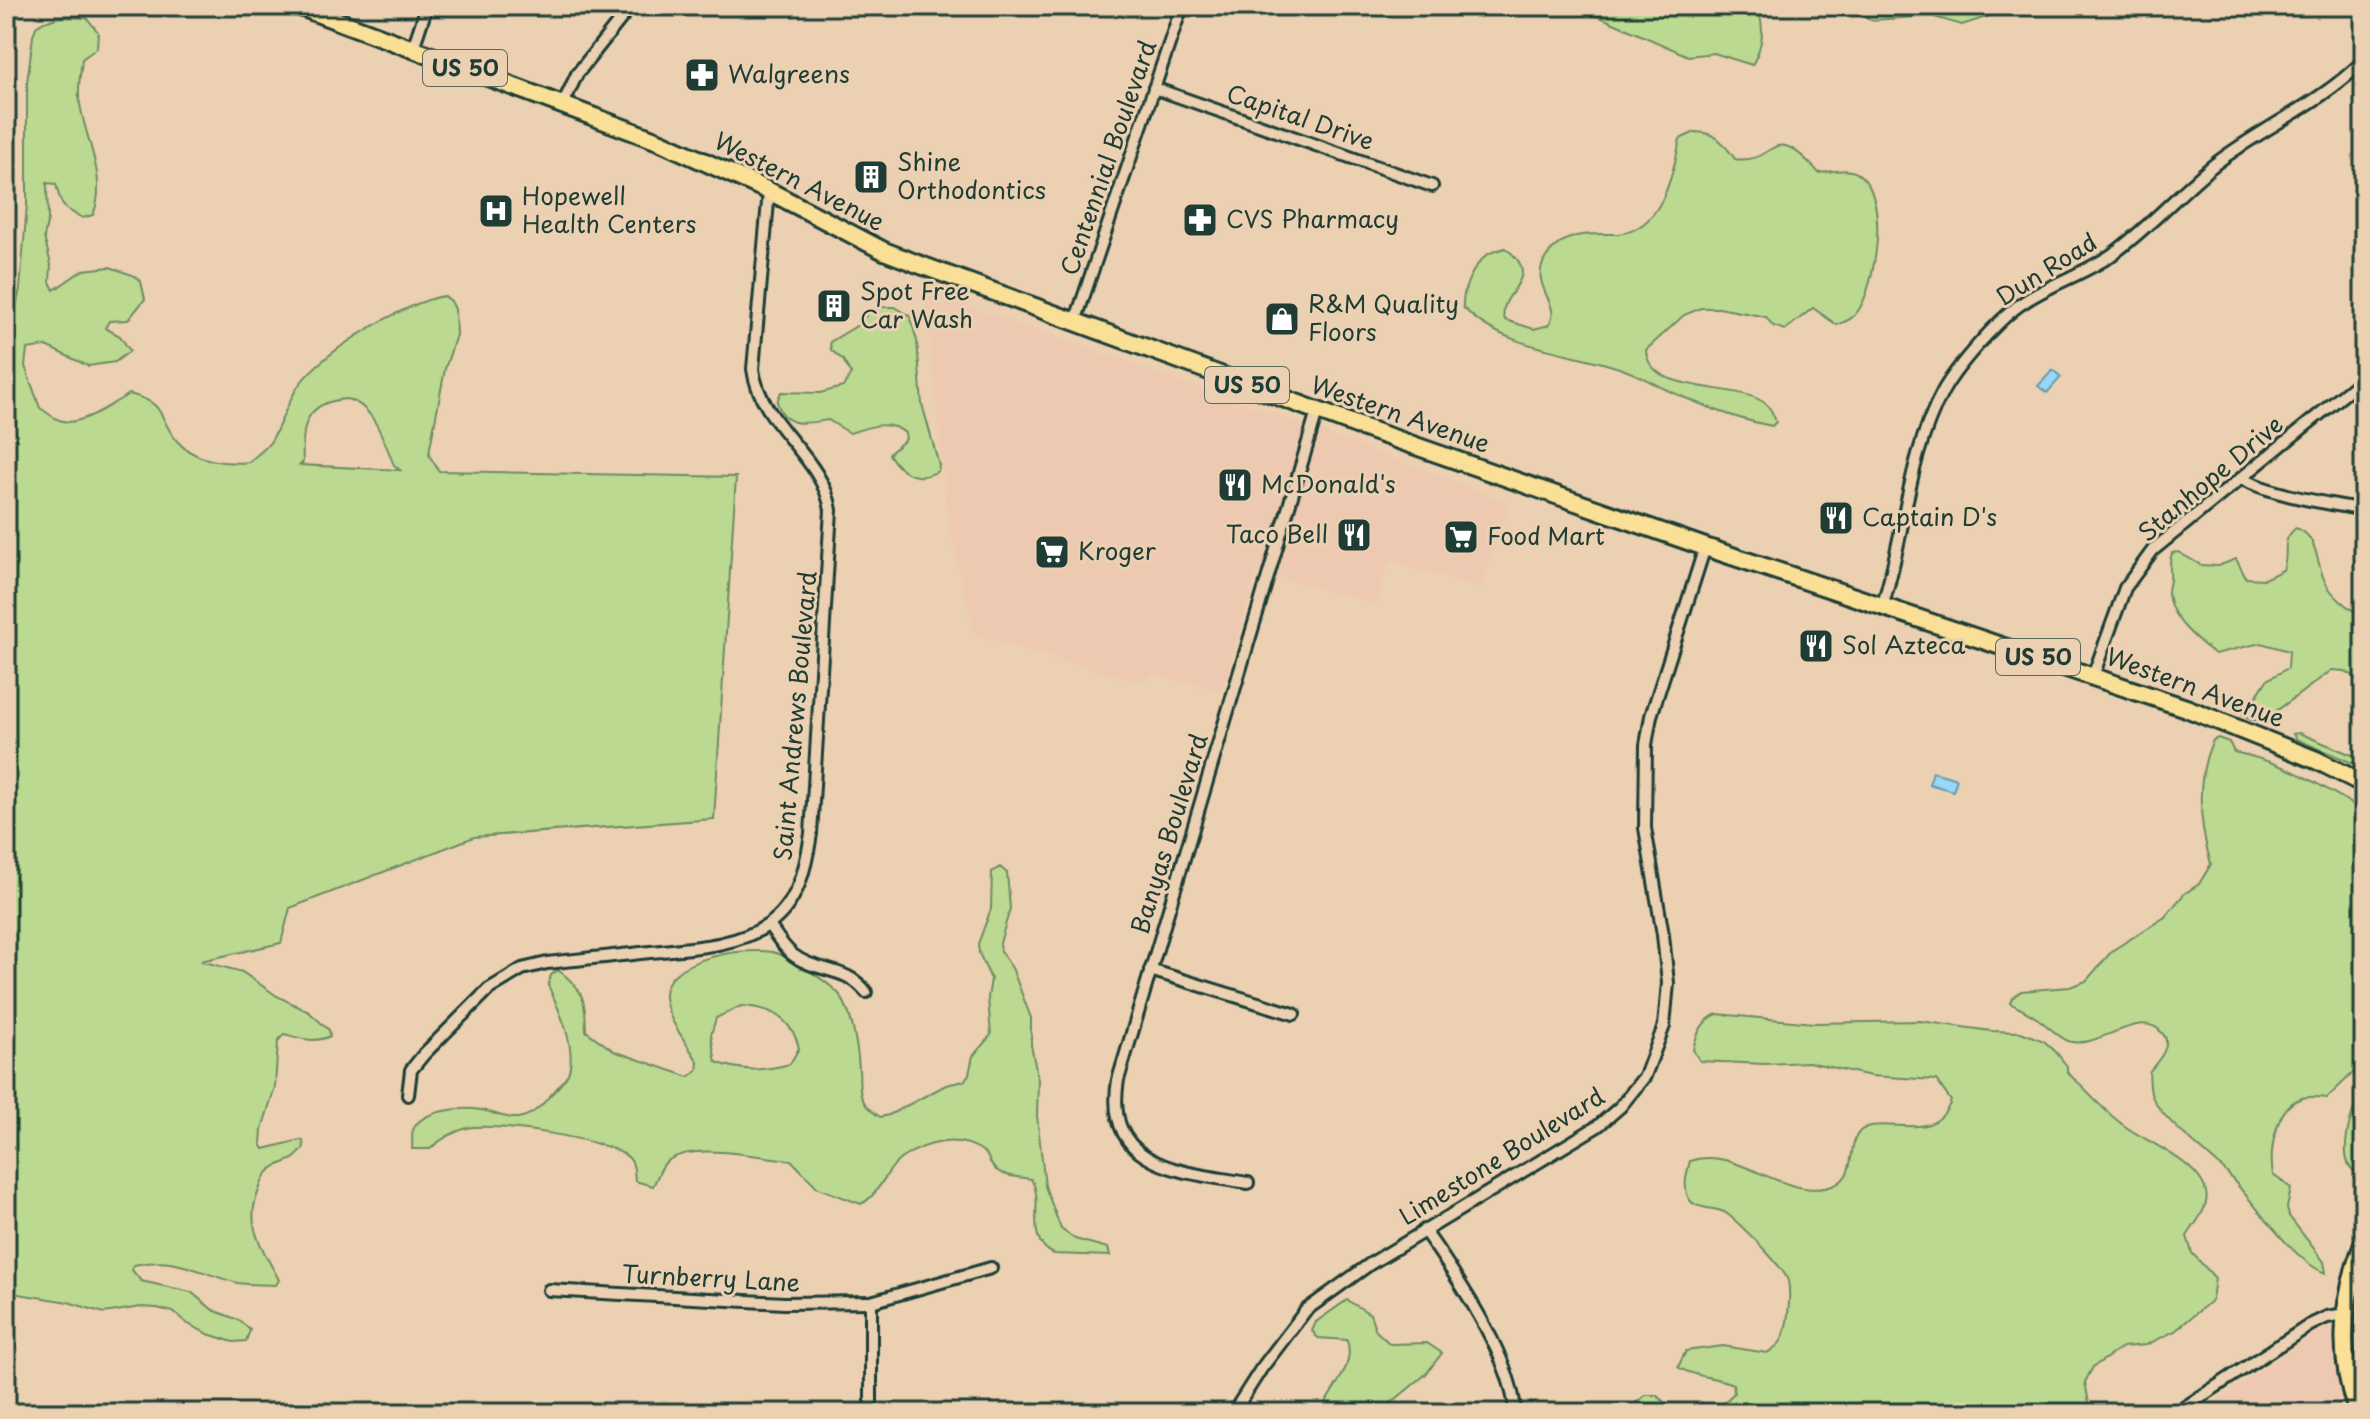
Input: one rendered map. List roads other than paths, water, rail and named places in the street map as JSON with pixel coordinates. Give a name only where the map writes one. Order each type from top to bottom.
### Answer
[{"type":"main road","name":"Western Avenue","points":[[298,6],[675,148],[769,191],[884,251],[1317,412],[1705,547],[2093,676],[2248,732],[2364,784]]},
{"type":"main road","points":[[2358,1413],[2347,1375],[2345,1314],[2353,1273],[2364,1242]]},
{"type":"street","points":[[413,48],[427,6]]},
{"type":"street","points":[[563,104],[577,74],[631,6]]},
{"type":"street","name":"Centennial Boulevard","points":[[1075,322],[1182,6]]},
{"type":"street","name":"Dun Road","points":[[1882,607],[1909,489],[1929,422],[1945,387],[1973,353],[2016,307],[2108,257],[2217,163],[2329,89],[2364,60]]},
{"type":"street","name":"Capital Drive","points":[[1154,88],[1432,186]]},
{"type":"street","name":"Saint Andrews Boulevard","points":[[408,1095],[411,1070],[424,1054],[489,989],[522,969],[547,963],[729,941],[769,925],[783,911],[804,874],[808,854],[831,510],[825,486],[755,387],[753,369],[769,191]]},
{"type":"street","name":"Stanhope Drive","points":[[2093,676],[2125,588],[2153,550],[2364,378]]},
{"type":"street","name":"Banyas Boulevard","points":[[1248,1183],[1168,1169],[1136,1151],[1121,1129],[1114,1101],[1150,970],[1317,412]]},
{"type":"street","points":[[2242,479],[2262,489],[2289,496],[2364,510]]},
{"type":"street","name":"Limestone Boulevard","points":[[1233,1413],[1261,1369],[1306,1310],[1424,1230],[1598,1126],[1636,1089],[1652,1063],[1664,1026],[1668,983],[1645,828],[1646,745],[1651,716],[1705,547]]},
{"type":"street","points":[[769,925],[794,956],[845,973],[858,981],[866,992]]},
{"type":"street","points":[[1150,970],[1294,1014]]},
{"type":"street","points":[[1424,1230],[1494,1341],[1510,1384],[1515,1413]]},
{"type":"street","name":"Turnberry Lane","points":[[549,1290],[784,1303],[871,1302],[991,1268]]},
{"type":"street","points":[[871,1302],[871,1413]]},
{"type":"street","points":[[2176,1413],[2310,1325],[2327,1317],[2345,1314]]},
{"type":"street","points":[[123,1413],[134,1413]]},
{"type":"water","points":[[2053,370],[2061,377],[2047,393],[2038,386]]},
{"type":"water","points":[[1933,772],[1957,779],[1953,791],[1929,784]]},
{"type":"place","name":"Walgreens","points":[[702,75]]},
{"type":"place","name":"Shine Orthodontics","points":[[871,177]]},
{"type":"place","name":"Hopewell Health Centers","points":[[496,211]]},
{"type":"place","name":"CVS Pharmacy","points":[[1200,220]]},
{"type":"place","name":"Spot Free Car Wash","points":[[834,306]]},
{"type":"place","name":"R&M Quality Floors","points":[[1282,319]]},
{"type":"place","name":"McDonald's","points":[[1235,485]]},
{"type":"place","name":"Captain D's","points":[[1836,518]]},
{"type":"place","name":"Taco Bell","points":[[1354,535]]},
{"type":"place","name":"Food Mart","points":[[1461,537]]},
{"type":"place","name":"Kroger","points":[[1052,552]]},
{"type":"place","name":"Sol Azteca","points":[[1816,646]]}]
